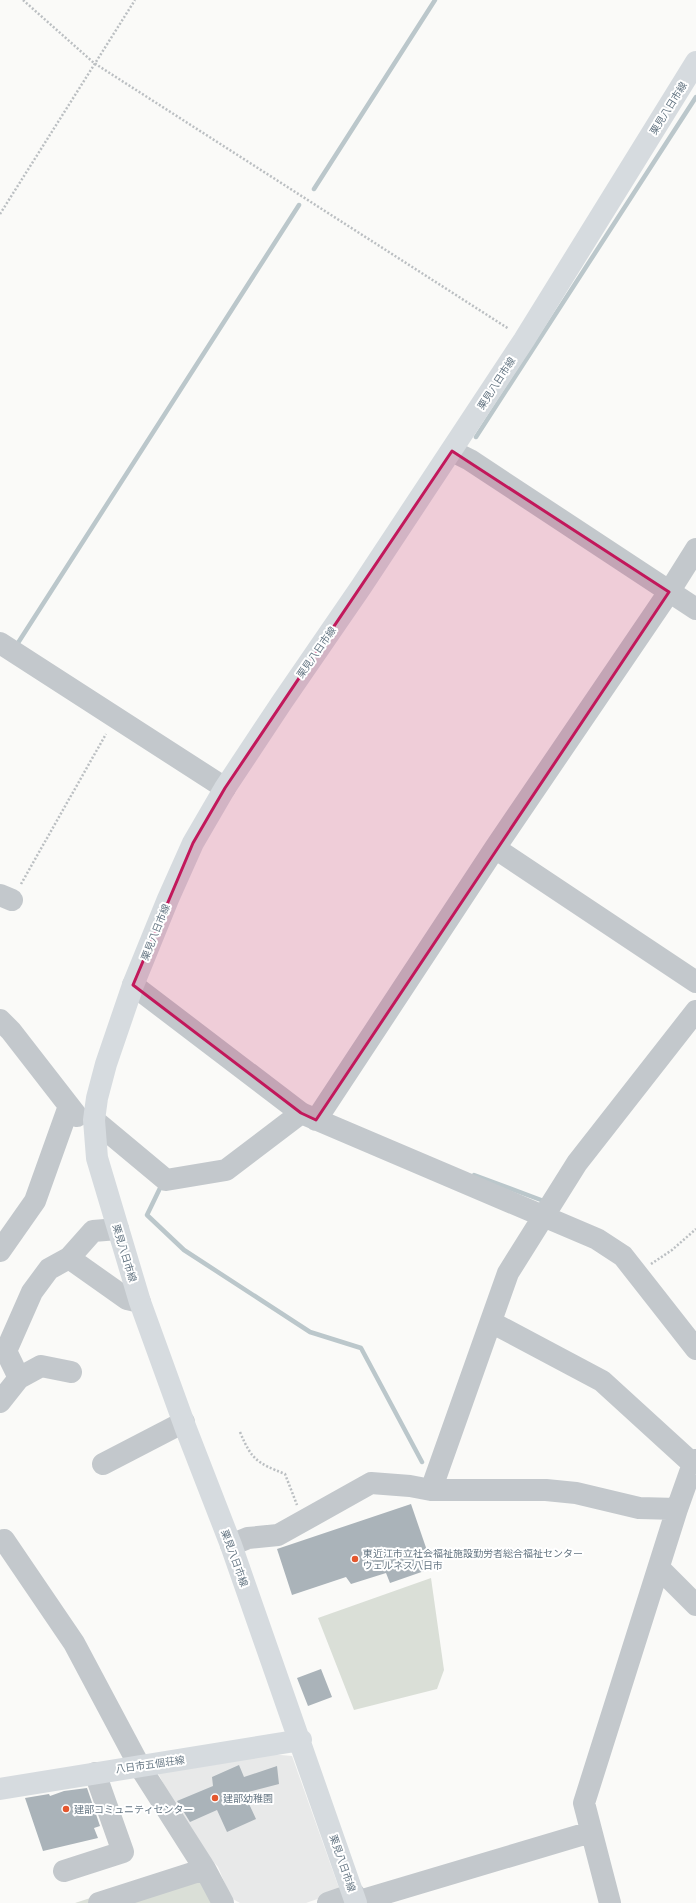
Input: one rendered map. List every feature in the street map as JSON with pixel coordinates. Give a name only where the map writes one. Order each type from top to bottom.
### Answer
[{"type":"main road","name":"栗見八日市線","points":[[355,1900],[231,1545],[140,1302],[97,1158],[94,1129],[97,1098],[106,1064],[133,985],[193,842],[225,788],[452,451],[524,340],[695,64]]},
{"type":"main road","name":"八日市五個荘線","points":[[0,1789],[300,1740]]},
{"type":"street","points":[[452,451],[470,460],[696,609]]},
{"type":"street","points":[[0,1020],[11,1031],[68,1106],[94,1129],[166,1180],[226,1170],[309,1116],[495,848],[669,592],[696,549]]},
{"type":"street","points":[[0,643],[225,788]]},
{"type":"street","points":[[495,848],[696,982]]},
{"type":"street","points":[[133,985],[309,1116],[544,1215],[597,1239],[623,1256],[638,1273],[696,1350]]},
{"type":"street","points":[[431,1490],[508,1273],[577,1163],[696,1011]]},
{"type":"street","points":[[0,1251],[35,1201],[68,1106]]},
{"type":"street","points":[[19,1378],[6,1351],[32,1292],[49,1269],[69,1258],[93,1231],[118,1229]]},
{"type":"street","points":[[69,1258],[127,1299],[140,1302]]},
{"type":"street","points":[[491,1322],[602,1381],[695,1462],[677,1509],[584,1803],[610,1903]]},
{"type":"street","points":[[0,1402],[19,1378],[41,1366],[71,1372]]},
{"type":"street","points":[[103,1464],[184,1422]]},
{"type":"street","points":[[231,1545],[248,1538],[278,1535],[371,1484],[410,1486],[431,1490],[546,1490],[576,1493],[639,1508],[677,1509]]},
{"type":"street","points":[[0,1541],[4,1540],[74,1643],[140,1767],[205,1869],[223,1903]]},
{"type":"street","points":[[659,1568],[696,1605]]},
{"type":"street","points":[[64,1871],[123,1852],[95,1773]]},
{"type":"street","points":[[328,1903],[355,1900],[592,1832]]},
{"type":"street","points":[[100,1903],[205,1869]]},
{"type":"path","points":[[22,0],[94,63],[524,340]]},
{"type":"path","points":[[0,214],[135,0]]},
{"type":"path","points":[[6,898],[116,718]]},
{"type":"path","points":[[638,1273],[672,1250],[696,1229]]},
{"type":"path","points":[[240,1432],[248,1452],[262,1465],[286,1474],[304,1522]]},
{"type":"highlighted area","points":[[452,451],[669,592],[316,1120],[301,1113],[133,985],[193,843],[225,788]]},
{"type":"shaded area","points":[[431,1578],[444,1670],[437,1689],[354,1710],[318,1618]]},
{"type":"shaded area","points":[[269,1754],[292,1756],[340,1891],[306,1903],[240,1903],[231,1898],[218,1867],[188,1832],[158,1773]]},
{"type":"shaded area","points":[[197,1863],[212,1903],[75,1903]]},
{"type":"building","name":"東近江市立社会福祉施設勤労者総合福祉センター ウェルネス八日市","points":[[411,1504],[433,1568],[390,1583],[386,1573],[351,1584],[346,1577],[292,1595],[277,1549]]},
{"type":"building","points":[[321,1669],[332,1697],[308,1706],[297,1678]]},
{"type":"building","name":"建部幼稚園","points":[[239,1765],[244,1777],[277,1766],[279,1784],[244,1793],[256,1819],[227,1832],[217,1810],[190,1822],[177,1801],[213,1786],[212,1777]]},
{"type":"building","name":"建部コミュニティセンター","points":[[87,1788],[100,1826],[94,1828],[98,1838],[43,1851],[25,1798],[49,1794],[50,1796],[64,1791]]},
{"type":"waterway","points":[[314,189],[435,0]]},
{"type":"waterway","points":[[476,437],[696,97]]},
{"type":"waterway","points":[[16,646],[299,205]]},
{"type":"waterway","points":[[474,1175],[541,1200]]},
{"type":"waterway","points":[[162,1184],[147,1215],[184,1250],[310,1332],[361,1348],[422,1462]]},
{"type":"place","name":"東近江市立社会福祉施設勤労者総合福祉センター ウェルネス八日市","points":[[355,1559]]},
{"type":"place","name":"建部幼稚園","points":[[215,1798]]},
{"type":"place","name":"建部コミュニティセンター","points":[[66,1809]]}]
